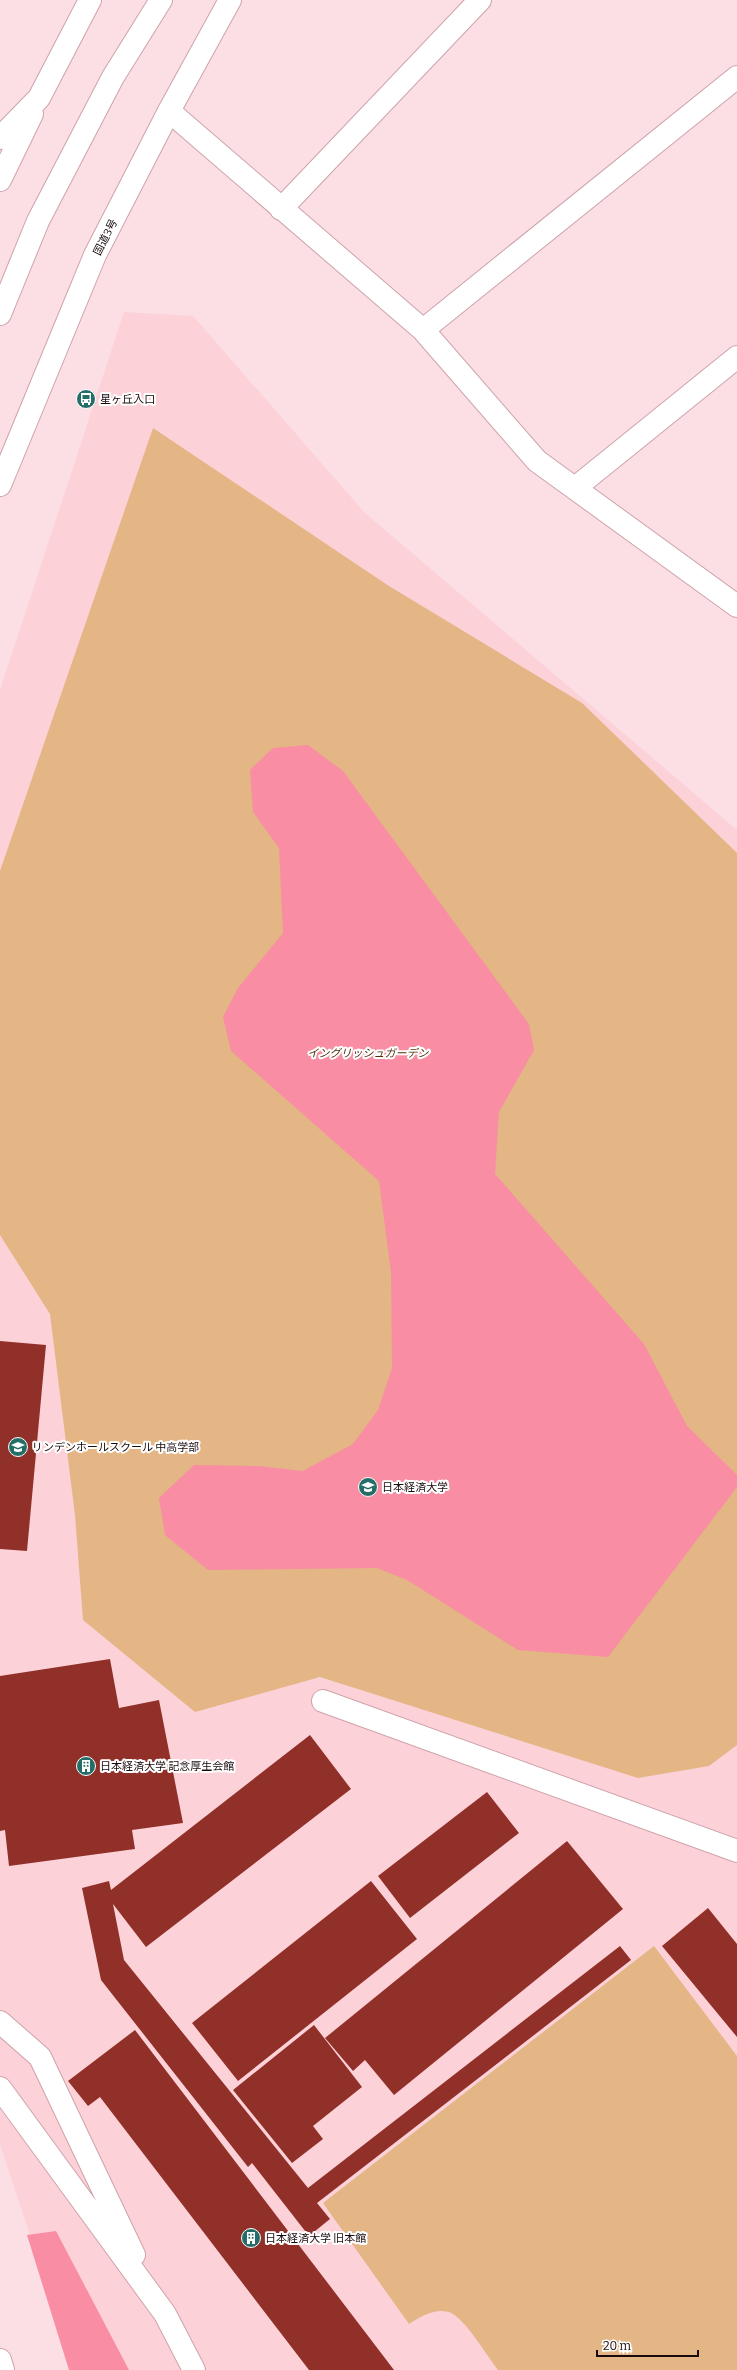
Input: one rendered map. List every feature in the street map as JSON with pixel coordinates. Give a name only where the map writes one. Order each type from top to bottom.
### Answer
[{"type":"main road","points":[[0,180],[39,98],[90,0]]},
{"type":"main road","points":[[0,314],[38,221],[113,76],[161,0]]},
{"type":"main road","name":"国道3号","points":[[0,485],[96,255],[169,111],[230,0]]},
{"type":"main road","points":[[281,209],[480,0]]},
{"type":"main road","points":[[423,330],[737,77]]},
{"type":"main road","points":[[0,138],[39,98]]},
{"type":"main road","points":[[169,111],[423,330],[538,461],[737,606]]},
{"type":"main road","points":[[575,488],[737,357]]},
{"type":"main road","points":[[323,1701],[737,1851]]},
{"type":"main road","points":[[0,2022],[40,2056],[158,2304]]},
{"type":"main road","points":[[0,2088],[165,2314],[194,2370]]},
{"type":"main road","points":[[0,2360],[3,2370]]},
{"type":"shaded area","name":"日本経済大学","points":[[124,312],[193,316],[365,513],[737,830],[737,2370],[74,2370],[0,2144],[0,690]]},
{"type":"shaded area","points":[[308,745],[343,771],[529,1024],[534,1050],[499,1112],[495,1174],[644,1344],[687,1426],[737,1475],[737,1487],[608,1657],[518,1650],[407,1580],[377,1568],[208,1570],[165,1535],[159,1498],[194,1465],[259,1466],[303,1471],[353,1444],[378,1410],[392,1368],[391,1272],[379,1181],[231,1051],[223,1017],[238,988],[283,933],[279,848],[253,812],[250,770],[273,748]]},
{"type":"shaded area","points":[[56,2231],[129,2370],[69,2370],[27,2235]]},
{"type":"green space","name":"イングリッシュガーデン","points":[[153,428],[389,586],[582,703],[737,853],[737,1745],[709,1766],[638,1778],[320,1677],[195,1712],[83,1620],[75,1515],[50,1314],[0,1235],[0,871]]},
{"type":"green space","points":[[654,1946],[737,2056],[737,2370],[498,2370],[470,2331],[453,2314],[442,2311],[430,2313],[409,2324],[323,2203]]},
{"type":"building","name":"リンデンホールスクール 中高学部","points":[[0,1341],[46,1345],[27,1551],[0,1549]]},
{"type":"building","name":"日本経済大学 記念厚生会館","points":[[110,1659],[119,1708],[159,1700],[183,1823],[132,1830],[135,1849],[9,1866],[5,1830],[0,1831],[0,1676]]},
{"type":"building","points":[[310,1735],[351,1789],[146,1947],[113,1904],[124,1960],[308,2188],[620,1946],[631,1960],[317,2203],[330,2219],[309,2236],[252,2163],[248,2167],[101,1980],[82,1888],[109,1881],[111,1890]]},
{"type":"building","points":[[487,1792],[519,1833],[410,1918],[378,1876]]},
{"type":"building","points":[[567,1841],[623,1909],[394,2095],[365,2060],[353,2071],[325,2038]]},
{"type":"building","points":[[371,1881],[417,1939],[238,2081],[192,2023]]},
{"type":"building","points":[[708,1908],[737,1944],[737,2037],[662,1946]]},
{"type":"building","points":[[314,2025],[362,2087],[313,2126],[323,2139],[292,2163],[233,2090]]},
{"type":"building","name":"日本経済大学 旧本館","points":[[135,2030],[394,2370],[309,2370],[100,2097],[88,2106],[68,2081]]},
{"type":"place","name":"星ヶ丘入口","points":[[86,399]]},
{"type":"place","name":"リンデンホールスクール 中高学部","points":[[18,1447]]},
{"type":"place","name":"日本経済大学","points":[[368,1487]]},
{"type":"place","name":"日本経済大学 記念厚生会館","points":[[86,1766]]},
{"type":"place","name":"日本経済大学 旧本館","points":[[251,2238]]}]
